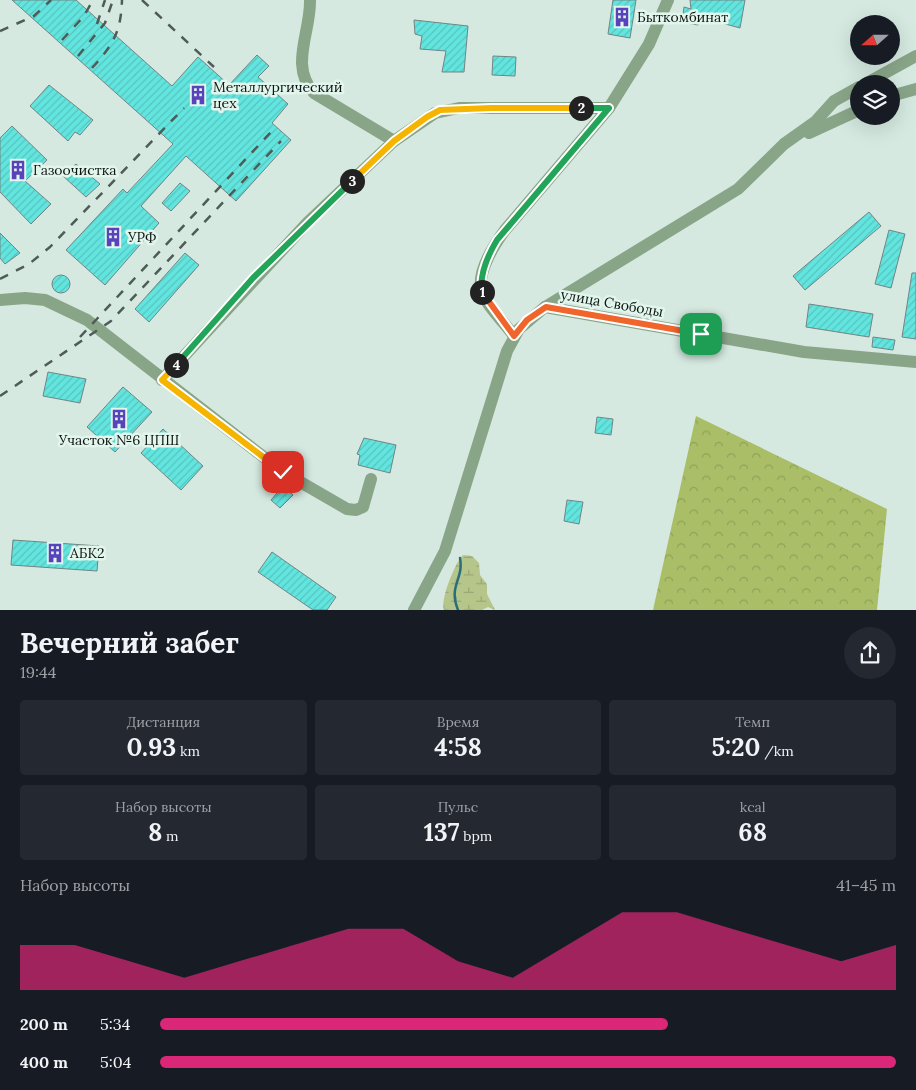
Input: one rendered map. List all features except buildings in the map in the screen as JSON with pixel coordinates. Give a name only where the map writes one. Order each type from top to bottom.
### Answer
[{"type":"street","points":[[310,0],[309,19],[301,62],[307,84],[314,93],[394,141]]},
{"type":"street","points":[[514,336],[482,292],[482,277],[491,251],[505,230],[609,108],[649,44],[668,0]]},
{"type":"street","points":[[881,75],[916,56]]},
{"type":"street","points":[[900,93],[916,89]]},
{"type":"street","points":[[546,307],[738,189],[784,144],[815,122],[834,100],[850,92]]},
{"type":"street","points":[[162,380],[302,227],[394,141],[427,117],[449,109],[609,108]]},
{"type":"street","points":[[784,144],[850,114]]},
{"type":"street","points":[[0,300],[35,298],[76,314],[101,329],[162,380],[283,472],[347,509],[356,510],[363,507],[370,479]]},
{"type":"street","name":"улица Свободы","points":[[414,610],[445,552],[507,351],[514,336],[527,320],[546,307],[804,352],[916,362]]},
{"type":"green space","points":[[696,416],[887,509],[877,610],[653,610]]},
{"type":"green space","points":[[463,555],[472,556],[479,563],[480,575],[487,584],[487,594],[495,610],[488,607],[482,610],[444,610],[444,598],[449,581]]},
{"type":"waterway","points":[[458,610],[455,601],[455,588],[460,572],[460,558]]},
{"type":"railway","points":[[0,31],[34,16],[51,0]]},
{"type":"railway","points":[[62,40],[84,16],[93,0]]},
{"type":"railway","points":[[97,24],[105,0]]},
{"type":"railway","points":[[78,56],[105,23],[113,0]]},
{"type":"railway","points":[[92,68],[115,37],[120,21],[122,0]]},
{"type":"railway","points":[[142,0],[214,67]]},
{"type":"railway","points":[[0,279],[29,264],[50,247],[184,108]]},
{"type":"railway","points":[[80,337],[271,132]]},
{"type":"railway","points":[[0,396],[111,321],[281,141]]},
{"type":"place","name":"Быткомбинат","points":[[622,17]]},
{"type":"place","name":"Металлургический цех","points":[[198,95]]},
{"type":"place","name":"Газоочистка","points":[[18,170]]},
{"type":"place","name":"УРФ","points":[[113,237]]},
{"type":"place","name":"Участок №6 ЦПШ","points":[[119,419]]},
{"type":"place","name":"АБК2","points":[[55,553]]},
{"type":"route","points":[[283,472],[162,380],[253,278],[308,222],[394,141],[440,110],[460,108],[609,108],[505,230],[491,251],[482,277],[481,289],[486,301],[514,336],[527,320],[546,307],[701,334]]}]
